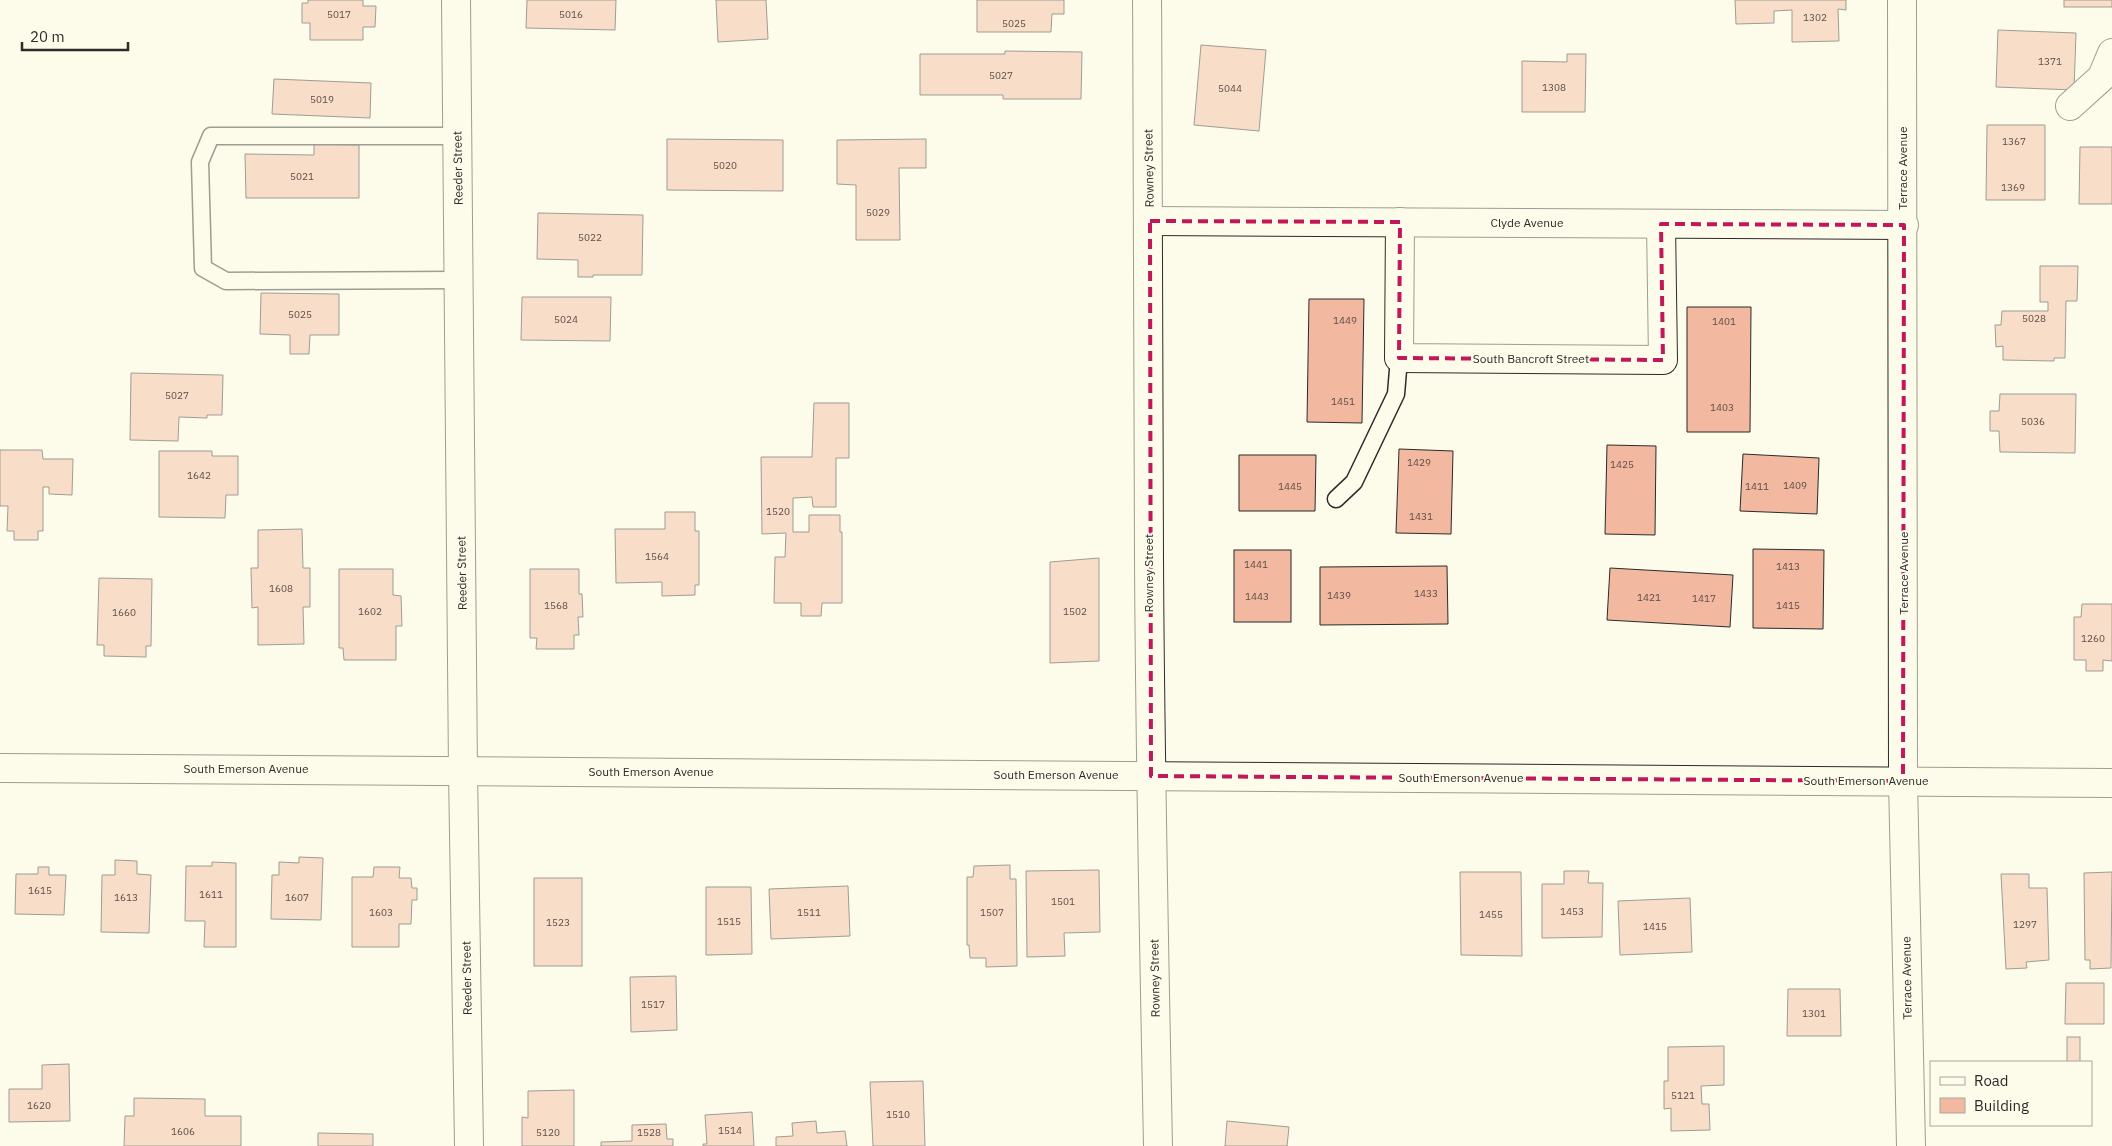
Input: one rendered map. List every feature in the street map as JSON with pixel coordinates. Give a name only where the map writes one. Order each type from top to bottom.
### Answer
[{"type":"street","name":"Reeder Street","points":[[456,0],[463,771],[469,1146]]},
{"type":"street","name":"Rowney Street","points":[[1147,0],[1150,221],[1149,555],[1151,776],[1158,1146]]},
{"type":"street","name":"Terrace Avenue","points":[[1902,0],[1904,225],[1903,781],[1911,1146]]},
{"type":"street","points":[[2070,106],[2109,73]]},
{"type":"street","name":"Clyde Avenue","points":[[1150,221],[1904,225]]},
{"type":"street","points":[[1399,358],[1400,222]]},
{"type":"street","name":"South Bancroft Street","points":[[1399,358],[1663,360],[1662,224]]},
{"type":"street","name":"South Emerson Avenue","points":[[0,768],[2112,782]]},
{"type":"lane","points":[[457,136],[212,136],[200,162],[203,268],[226,280],[459,280]]},
{"type":"lane","points":[[1336,499],[1354,482],[1396,394],[1399,358]]},
{"type":"highlighted area","points":[[1150,221],[1400,222],[1399,358],[1663,360],[1661,224],[1904,225],[1903,781],[1151,776]]},
{"type":"building","points":[[308,0],[363,0],[363,6],[376,6],[375,27],[363,27],[363,40],[310,40],[310,23],[302,23],[302,3],[308,3]]},
{"type":"building","points":[[527,0],[616,0],[615,30],[526,28]]},
{"type":"building","points":[[716,0],[766,0],[768,39],[718,42]]},
{"type":"building","points":[[977,0],[1064,0],[1064,14],[1052,14],[1051,32],[977,32]]},
{"type":"building","points":[[1735,0],[1846,0],[1846,10],[1838,9],[1839,41],[1792,42],[1792,10],[1774,11],[1774,23],[1736,24]]},
{"type":"building","points":[[2064,0],[2112,0],[2112,7],[2064,7]]},
{"type":"building","points":[[1998,30],[2076,33],[2074,90],[1996,87]]},
{"type":"building","points":[[1201,45],[1266,50],[1259,131],[1194,125]]},
{"type":"building","points":[[1005,51],[1082,52],[1081,99],[1003,99],[1003,95],[920,95],[920,54],[1005,54]]},
{"type":"building","points":[[1567,54],[1586,54],[1585,112],[1522,112],[1522,61],[1567,62]]},
{"type":"building","points":[[274,79],[371,83],[370,118],[272,114]]},
{"type":"building","points":[[1987,125],[2045,125],[2045,200],[1986,200]]},
{"type":"building","points":[[667,139],[783,140],[783,191],[667,190]]},
{"type":"building","points":[[926,139],[926,168],[899,168],[900,240],[856,240],[856,185],[837,184],[837,140]]},
{"type":"building","points":[[314,144],[359,145],[359,198],[246,198],[245,154],[314,155]]},
{"type":"building","points":[[2080,147],[2112,147],[2112,204],[2079,204]]},
{"type":"building","points":[[538,213],[643,215],[642,275],[593,275],[593,277],[578,277],[578,260],[537,259]]},
{"type":"building","points":[[2040,266],[2078,266],[2077,301],[2066,301],[2065,358],[2054,358],[2054,361],[2003,360],[2003,346],[1996,347],[1995,325],[2001,325],[2002,311],[2048,311],[2048,302],[2040,302]]},
{"type":"building","points":[[261,293],[339,294],[339,335],[310,335],[309,354],[290,354],[290,335],[260,334]]},
{"type":"building","points":[[522,297],[611,297],[610,341],[521,340]]},
{"type":"building","points":[[1309,299],[1364,299],[1362,423],[1307,422]]},
{"type":"building","points":[[1687,307],[1751,307],[1750,432],[1687,432]]},
{"type":"building","points":[[131,373],[223,375],[222,415],[207,415],[207,418],[179,417],[178,441],[130,440]]},
{"type":"building","points":[[2000,394],[2076,394],[2075,453],[2000,452],[1999,431],[1990,431],[1990,411],[1999,411]]},
{"type":"building","points":[[814,403],[849,403],[849,458],[836,458],[836,507],[813,507],[812,497],[793,498],[793,532],[809,532],[809,515],[840,515],[840,532],[842,532],[842,603],[822,603],[821,616],[801,616],[801,603],[774,603],[775,557],[785,557],[786,533],[762,534],[761,457],[812,457]]},
{"type":"building","points":[[1607,445],[1656,446],[1655,535],[1605,534]]},
{"type":"building","points":[[1399,449],[1453,451],[1451,534],[1396,533]]},
{"type":"building","points":[[0,450],[42,450],[43,459],[73,459],[72,495],[49,494],[49,487],[43,487],[43,531],[38,531],[38,540],[14,540],[14,531],[7,531],[8,506],[0,506]]},
{"type":"building","points":[[159,451],[212,451],[212,456],[238,456],[238,495],[226,495],[225,518],[159,517]]},
{"type":"building","points":[[1743,454],[1819,458],[1817,514],[1740,511]]},
{"type":"building","points":[[1239,455],[1316,455],[1315,511],[1239,511]]},
{"type":"building","points":[[665,512],[695,512],[695,531],[699,531],[699,585],[695,585],[695,595],[662,596],[662,582],[616,583],[615,529],[665,529]]},
{"type":"building","points":[[302,529],[303,568],[310,568],[310,607],[303,607],[304,644],[258,645],[258,607],[252,608],[251,568],[258,568],[258,530]]},
{"type":"building","points":[[1753,549],[1824,550],[1823,629],[1753,628]]},
{"type":"building","points":[[1234,550],[1291,550],[1291,622],[1234,622]]},
{"type":"building","points":[[1099,558],[1099,661],[1050,663],[1050,562]]},
{"type":"building","points":[[1447,566],[1448,624],[1320,625],[1320,567]]},
{"type":"building","points":[[1610,568],[1733,575],[1730,627],[1607,620]]},
{"type":"building","points":[[339,569],[393,569],[393,595],[401,596],[402,626],[396,626],[396,660],[344,660],[343,648],[339,648]]},
{"type":"building","points":[[530,569],[579,569],[579,594],[582,594],[583,617],[578,617],[579,635],[574,635],[574,649],[536,649],[537,638],[530,638]]},
{"type":"building","points":[[99,578],[152,579],[151,646],[146,646],[146,657],[104,656],[104,645],[97,645]]},
{"type":"building","points":[[2082,604],[2112,604],[2112,661],[2103,660],[2103,671],[2086,671],[2086,660],[2074,660],[2074,617],[2081,617]]},
{"type":"building","points":[[299,857],[323,858],[321,920],[271,919],[272,875],[279,875],[279,862],[299,863]]},
{"type":"building","points":[[115,860],[137,861],[137,874],[151,875],[149,933],[101,932],[102,875],[115,875]]},
{"type":"building","points":[[212,862],[236,863],[236,947],[204,947],[205,921],[185,921],[186,866],[212,866]]},
{"type":"building","points":[[1010,865],[1010,879],[1016,879],[1017,966],[986,967],[986,958],[970,958],[969,945],[967,945],[967,877],[973,877],[974,866]]},
{"type":"building","points":[[38,867],[49,867],[49,875],[66,875],[64,915],[15,914],[16,874],[38,874]]},
{"type":"building","points":[[374,867],[400,867],[399,878],[411,878],[412,888],[417,888],[417,900],[412,900],[411,924],[399,924],[399,947],[352,947],[352,877],[373,877]]},
{"type":"building","points":[[1099,870],[1100,932],[1064,933],[1065,956],[1027,957],[1026,871]]},
{"type":"building","points":[[1564,871],[1589,871],[1588,883],[1603,883],[1602,937],[1542,938],[1542,884],[1564,884]]},
{"type":"building","points":[[1460,872],[1521,872],[1522,956],[1461,955]]},
{"type":"building","points":[[2112,872],[2111,968],[2090,969],[2090,960],[2085,960],[2084,873]]},
{"type":"building","points":[[2001,874],[2029,874],[2029,888],[2047,888],[2049,960],[2026,962],[2027,968],[2006,969]]},
{"type":"building","points":[[534,878],[582,878],[582,966],[534,966]]},
{"type":"building","points":[[848,886],[850,936],[771,939],[769,889]]},
{"type":"building","points":[[706,887],[751,887],[752,954],[706,955]]},
{"type":"building","points":[[1690,898],[1692,952],[1620,955],[1618,901]]},
{"type":"building","points":[[676,976],[677,1030],[631,1032],[630,977]]},
{"type":"building","points":[[2066,983],[2104,983],[2104,1024],[2065,1024]]},
{"type":"building","points":[[1788,989],[1840,989],[1841,1036],[1787,1036]]},
{"type":"building","points":[[2067,1037],[2080,1037],[2080,1061],[2067,1061]]},
{"type":"building","points":[[1724,1046],[1724,1085],[1701,1086],[1702,1104],[1709,1104],[1710,1130],[1671,1131],[1671,1108],[1664,1109],[1664,1081],[1668,1081],[1668,1047]]},
{"type":"building","points":[[69,1064],[70,1121],[9,1122],[9,1089],[42,1089],[42,1065]]},
{"type":"building","points":[[923,1081],[925,1146],[873,1146],[870,1082]]},
{"type":"building","points":[[574,1090],[574,1146],[522,1146],[522,1117],[528,1118],[528,1091]]},
{"type":"building","points":[[134,1098],[205,1099],[205,1116],[241,1116],[241,1146],[124,1146],[125,1116],[134,1116]]},
{"type":"building","points":[[752,1112],[754,1146],[703,1146],[703,1144],[707,1144],[705,1115]]},
{"type":"building","points":[[816,1121],[817,1133],[845,1131],[847,1146],[776,1146],[776,1137],[793,1136],[792,1123]]},
{"type":"building","points":[[1227,1121],[1289,1127],[1287,1146],[1225,1146]]},
{"type":"building","points":[[666,1124],[667,1139],[673,1139],[673,1146],[601,1146],[601,1142],[632,1141],[632,1125]]},
{"type":"building","points":[[318,1133],[373,1134],[373,1146],[318,1146]]}]
